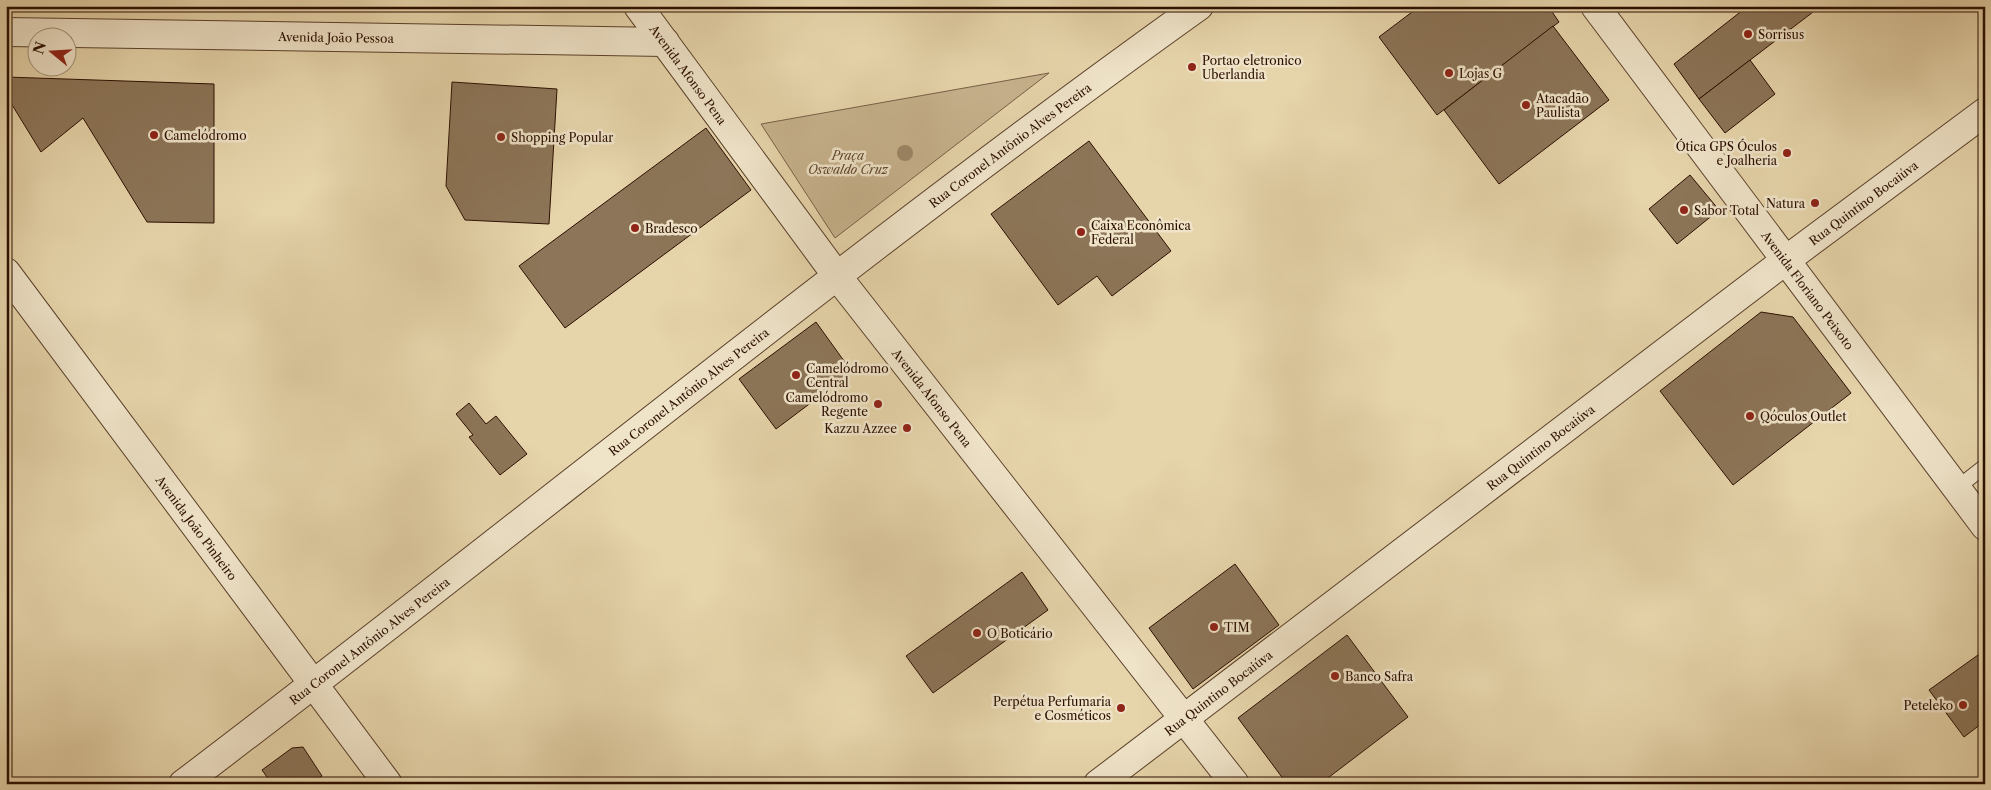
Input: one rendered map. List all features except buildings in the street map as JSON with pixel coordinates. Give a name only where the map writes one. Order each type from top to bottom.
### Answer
[{"type":"street","name":"Avenida Afonso Pena","points":[[638,6],[837,276],[1185,717],[1235,784]]},
{"type":"street","name":"Rua Coronel Antônio Alves Pereira","points":[[183,784],[314,685],[837,276],[1120,63],[1199,6]]},
{"type":"street","name":"Avenida Floriano Peixoto","points":[[1595,6],[1985,526]]},
{"type":"street","name":"Avenida João Pessoa","points":[[6,32],[665,42]]},
{"type":"street","name":"Rua Quintino Bocaiúva","points":[[1098,784],[1786,260],[1985,112]]},
{"type":"street","name":"Avenida João Pinheiro","points":[[6,272],[388,784]]},
{"type":"lane","points":[[1957,488],[1985,466]]},
{"type":"green space","name":"Praça Oswaldo Cruz","points":[[1049,73],[835,238],[761,124]]},
{"type":"place","name":"Sorrisus","points":[[1748,34]]},
{"type":"place","name":"Portao eletronico Uberlandia","points":[[1192,67]]},
{"type":"place","name":"Lojas G","points":[[1449,73]]},
{"type":"place","name":"Atacadão Paulista","points":[[1526,105]]},
{"type":"place","name":"Camelódromo","points":[[154,135]]},
{"type":"place","name":"Shopping Popular","points":[[501,137]]},
{"type":"place","name":"Ótica GPS Óculos e Joalheria","points":[[1787,153]]},
{"type":"place","name":"Natura","points":[[1815,203]]},
{"type":"place","name":"Sabor Total","points":[[1684,210]]},
{"type":"place","name":"Bradesco","points":[[635,228]]},
{"type":"place","name":"Caixa Econômica Federal","points":[[1081,232]]},
{"type":"place","name":"Camelódromo Central","points":[[796,375]]},
{"type":"place","name":"Camelódromo Regente","points":[[878,404]]},
{"type":"place","name":"Qóculos Outlet","points":[[1750,416]]},
{"type":"place","name":"Kazzu Azzee","points":[[907,428]]},
{"type":"place","name":"TIM","points":[[1214,627]]},
{"type":"place","name":"O Boticário","points":[[977,633]]},
{"type":"place","name":"Banco Safra","points":[[1335,676]]},
{"type":"place","name":"Peteleko","points":[[1963,705]]},
{"type":"place","name":"Perpétua Perfumaria e Cosméticos","points":[[1121,708]]}]
